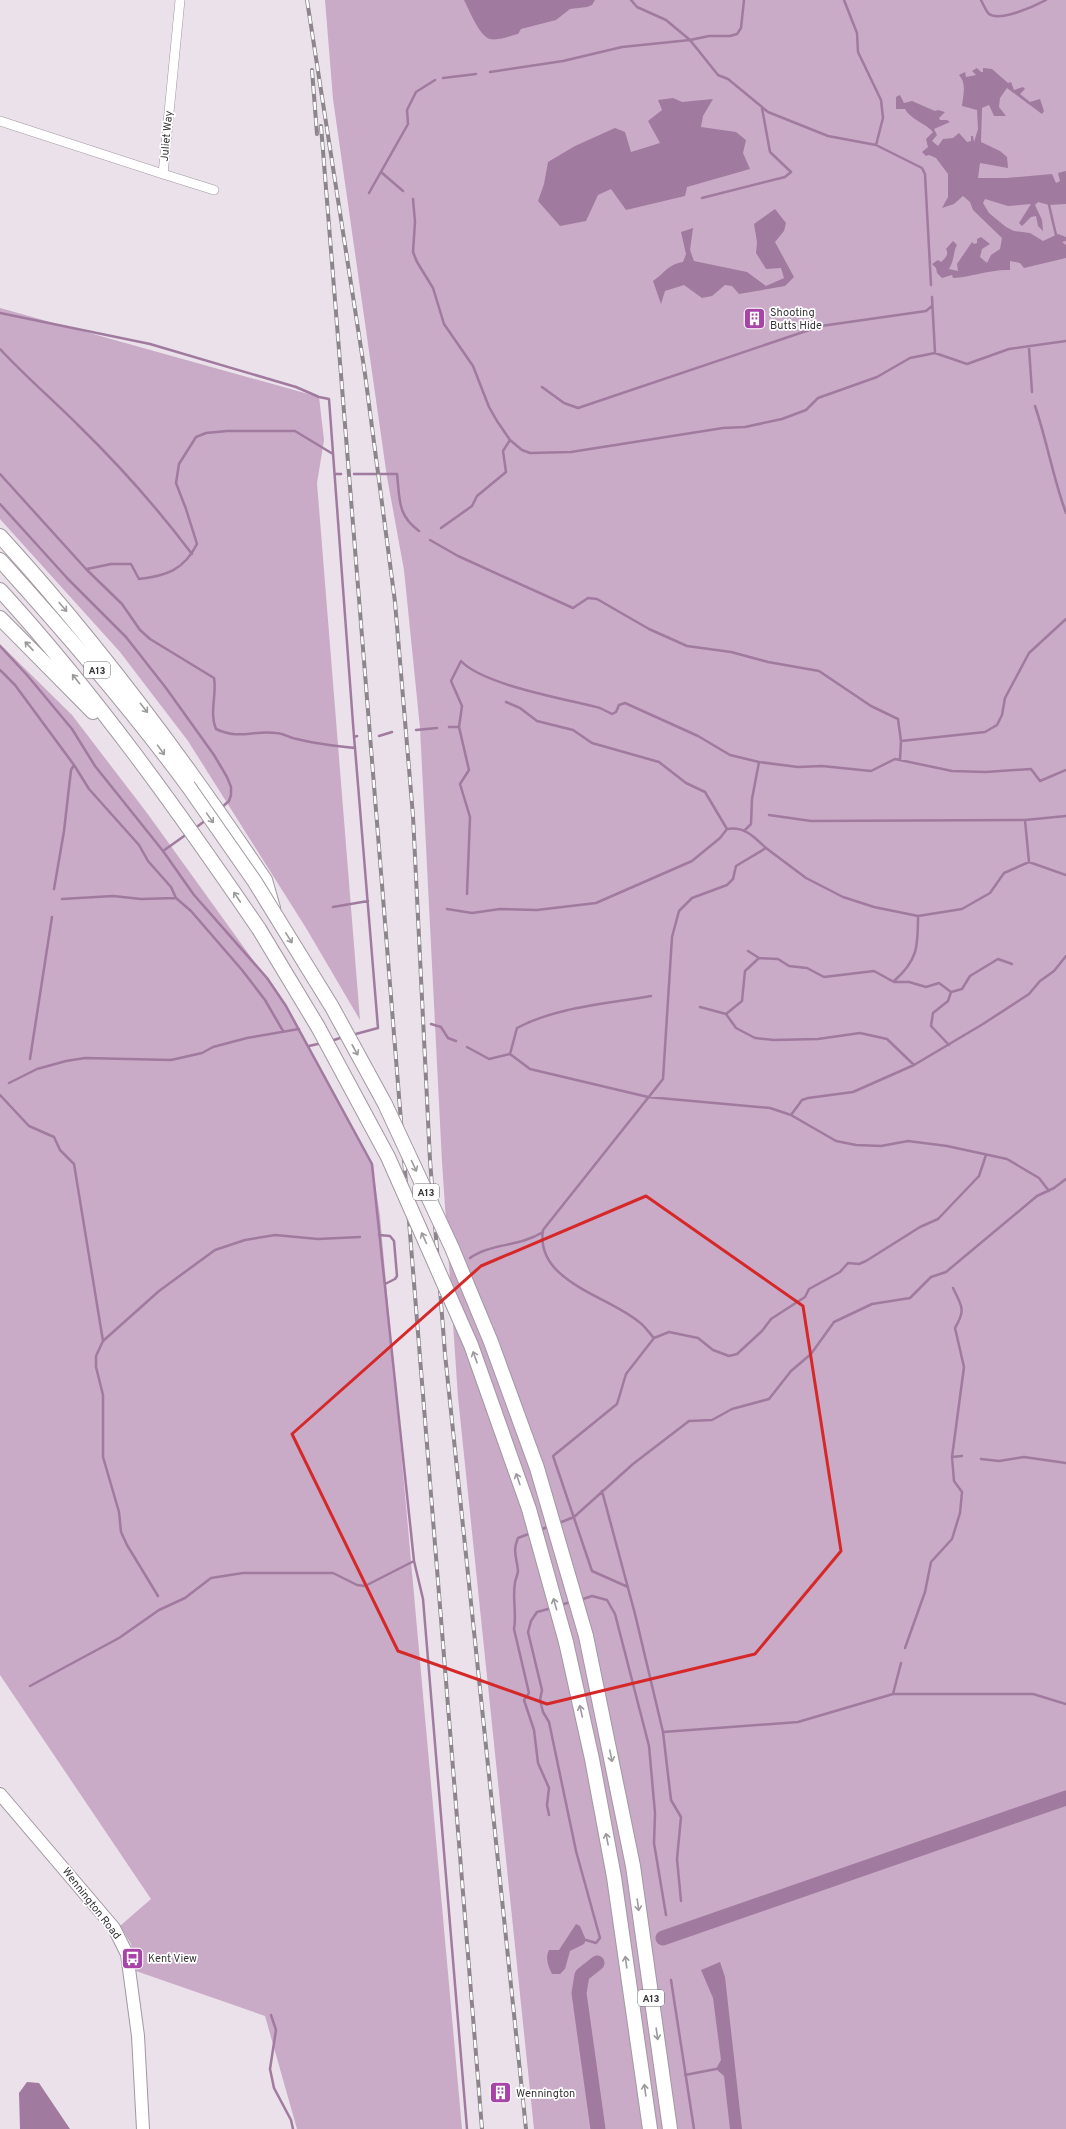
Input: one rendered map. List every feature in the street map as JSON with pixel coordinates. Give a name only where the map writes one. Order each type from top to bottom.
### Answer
[{"type":"highway","points":[[0,536],[40,579],[100,651],[158,725],[192,783]]},
{"type":"highway","points":[[0,544],[35,587],[78,647]]},
{"type":"highway","name":"A13","points":[[0,560],[78,647],[155,741],[192,783],[332,1007],[385,1104],[452,1248],[491,1342],[537,1468],[586,1636],[633,1866],[670,2129]]},
{"type":"highway","name":"A13","points":[[0,590],[42,636],[126,742],[259,929],[318,1027],[388,1157],[471,1345],[529,1509],[566,1642],[592,1759],[614,1877],[650,2129]]},
{"type":"highway","points":[[0,618],[79,700],[126,742]]},
{"type":"main road","name":"Wennington Road","points":[[0,1794],[105,1916],[123,1943],[131,1983],[138,2036],[144,2129]]},
{"type":"street","name":"Juliet Way","points":[[0,121],[163,174],[180,0]]},
{"type":"street","points":[[163,174],[214,190]]},
{"type":"highlighted area","points":[[646,1196],[803,1306],[841,1551],[755,1654],[547,1704],[398,1651],[292,1434],[481,1266]]},
{"type":"shaded area","points":[[325,0],[1066,0],[1066,2129],[534,2129],[458,1397],[442,1162],[420,728],[404,570],[387,477],[333,99]]},
{"type":"shaded area","points":[[464,0],[595,0],[592,5],[587,7],[570,9],[556,20],[521,29],[518,34],[500,39],[490,39],[486,37],[478,28]]},
{"type":"shaded area","points":[[977,68],[981,72],[983,72],[983,68],[992,69],[1008,83],[1011,82],[1014,90],[1023,87],[1025,89],[1020,94],[1030,102],[1040,99],[1044,111],[1042,114],[1007,88],[1000,98],[999,107],[1006,116],[994,116],[989,105],[982,108],[981,142],[1000,151],[1007,157],[1008,168],[980,163],[978,178],[1006,178],[1052,174],[1056,183],[1060,181],[1058,173],[1066,171],[1066,204],[1049,205],[1038,202],[1035,205],[1042,220],[1043,231],[1038,226],[1036,216],[1031,217],[1022,226],[1019,223],[1031,204],[1008,206],[985,199],[983,203],[989,213],[1006,227],[1014,231],[1030,233],[1043,241],[1058,234],[1066,237],[1066,241],[1062,242],[1066,245],[1066,258],[1024,268],[1020,263],[1010,261],[1010,270],[953,278],[952,275],[942,278],[932,264],[938,260],[941,262],[944,259],[947,254],[946,249],[953,241],[957,245],[949,269],[958,271],[957,264],[972,242],[974,244],[977,243],[977,239],[981,237],[990,244],[982,249],[980,257],[987,263],[991,255],[1000,249],[1002,238],[973,210],[970,202],[963,196],[954,204],[942,208],[948,197],[948,174],[936,158],[929,155],[926,156],[922,152],[928,147],[926,139],[933,132],[910,116],[905,109],[896,109],[896,97],[900,95],[904,103],[912,101],[935,111],[938,110],[945,112],[939,118],[940,120],[947,120],[950,122],[934,129],[937,135],[932,141],[938,146],[943,139],[953,138],[959,133],[967,142],[971,141],[971,136],[973,136],[974,142],[978,129],[977,110],[962,106],[964,86],[959,75],[965,72],[966,77],[976,75],[972,71]]},
{"type":"shaded area","points":[[673,98],[682,102],[713,99],[703,116],[701,127],[736,132],[746,140],[743,153],[750,169],[687,187],[685,196],[626,210],[611,189],[598,195],[586,221],[560,226],[538,201],[544,184],[548,162],[575,146],[615,128],[625,132],[631,152],[660,143],[648,121],[662,110],[658,100]]},
{"type":"shaded area","points":[[775,209],[786,223],[784,231],[775,242],[794,277],[785,286],[739,294],[732,286],[725,285],[712,296],[702,298],[684,285],[665,291],[661,304],[653,281],[673,265],[683,262],[686,254],[681,232],[693,228],[690,250],[694,261],[747,272],[766,286],[784,278],[781,268],[766,269],[756,253],[757,242],[754,224]]},
{"type":"shaded area","points":[[0,308],[319,397],[324,440],[317,483],[360,1020],[306,928],[188,741],[120,652],[0,519]]},
{"type":"shaded area","points":[[0,644],[72,715],[147,813],[286,1006],[372,1164],[380,1216],[462,2129],[297,2129],[265,2016],[136,1971],[131,1944],[120,1926],[151,1899],[0,1675]]},
{"type":"shaded area","points":[[576,1924],[580,1926],[586,1940],[584,1944],[570,1951],[565,1969],[560,1974],[552,1974],[549,1968],[547,1956],[549,1950],[559,1950]]},
{"type":"shaded area","points":[[720,1962],[725,1977],[742,2129],[730,2129],[724,2076],[716,2069],[721,2060],[713,1998],[701,1970]]},
{"type":"shaded area","points":[[27,2082],[39,2083],[70,2129],[20,2129],[19,2093]]},
{"type":"waterway","points":[[631,0],[637,7],[666,20],[690,40],[718,75],[728,79],[768,112],[828,136],[876,145],[922,168],[925,174],[931,285]]},
{"type":"waterway","points":[[490,72],[563,61],[622,47],[690,40],[709,36],[730,36],[737,34],[741,28],[744,0]]},
{"type":"waterway","points":[[844,0],[857,33],[858,52],[881,100],[883,118],[876,145]]},
{"type":"waterway","points":[[981,0],[989,14],[994,16],[1009,15],[1046,0]]},
{"type":"waterway","points":[[443,78],[476,74]]},
{"type":"waterway","points":[[369,193],[408,124],[407,110],[416,92],[435,80]]},
{"type":"waterway","points":[[702,198],[785,177],[791,172],[770,152],[762,108]]},
{"type":"waterway","points":[[381,172],[403,191]]},
{"type":"waterway","points":[[413,199],[415,222],[413,252],[417,262],[433,288],[444,324],[473,366],[489,407],[497,421],[510,440],[522,450],[530,453],[571,452],[723,428],[745,427],[782,419],[806,410],[818,398],[877,377],[910,358],[935,353],[967,364],[1009,349],[1066,341]]},
{"type":"waterway","points":[[1049,205],[1056,235]]},
{"type":"waterway","points":[[932,297],[935,353]]},
{"type":"waterway","points":[[542,387],[564,403],[578,408],[821,326],[926,311],[932,306]]},
{"type":"waterway","points":[[0,313],[150,344],[296,387],[319,397],[329,399],[354,737]]},
{"type":"waterway","points":[[1029,348],[1032,392]]},
{"type":"waterway","points":[[0,349],[109,457],[152,504],[192,554]]},
{"type":"waterway","points":[[1035,406],[1066,513]]},
{"type":"waterway","points":[[87,569],[111,564],[131,564],[139,579],[149,578],[166,573],[180,566],[192,553],[197,544],[176,483],[179,464],[196,437],[206,433],[227,431],[295,431],[333,454]]},
{"type":"waterway","points":[[441,528],[472,506],[477,496],[506,472],[503,451],[510,440]]},
{"type":"waterway","points":[[0,474],[86,569],[122,604],[140,630],[150,639],[214,678],[215,691],[213,717],[216,729],[232,734],[268,732],[279,733],[311,742],[355,748],[354,737],[357,736]]},
{"type":"waterway","points":[[335,474],[341,474]]},
{"type":"waterway","points":[[354,474],[397,474],[399,499],[403,513],[412,525],[419,531]]},
{"type":"waterway","points":[[0,504],[68,579],[126,637],[166,688],[214,755],[227,777],[231,787],[231,795],[229,801],[221,808]]},
{"type":"waterway","points":[[430,540],[458,556],[573,608],[588,598],[597,599],[649,629],[687,646],[731,652],[768,662],[819,671],[871,706],[898,719],[901,741],[985,732],[997,725],[1002,715],[1005,698],[1029,653],[1066,619]]},
{"type":"waterway","points":[[0,646],[27,675],[72,729],[95,766],[163,851],[194,895],[267,978],[286,1006],[372,1164],[414,1561],[423,1599],[467,2129]]},
{"type":"waterway","points":[[467,894],[470,817],[460,784],[469,770],[459,727],[462,706],[451,681],[461,661],[472,670],[506,684],[547,696],[600,708],[612,714],[616,712],[619,705],[625,703],[698,736],[730,755],[759,762],[798,767],[822,766],[871,771],[895,759],[952,771],[986,772],[1031,769],[1040,781],[1066,770]]},
{"type":"waterway","points":[[0,670],[15,685],[74,765],[89,789],[139,845],[148,861],[171,887],[176,898],[191,911],[242,970],[265,1000],[283,1031]]},
{"type":"waterway","points":[[506,702],[520,708],[537,721],[573,730],[592,743],[659,762],[686,783],[705,792],[727,829]]},
{"type":"waterway","points":[[449,727],[459,727]]},
{"type":"waterway","points":[[416,730],[437,728]]},
{"type":"waterway","points":[[379,736],[392,732]]},
{"type":"waterway","points":[[900,760],[901,741]]},
{"type":"waterway","points":[[352,1035],[378,1028],[355,748]]},
{"type":"waterway","points":[[745,830],[751,824],[752,799],[759,762]]},
{"type":"waterway","points":[[54,889],[64,831],[71,770],[74,765]]},
{"type":"waterway","points":[[769,815],[811,821],[1025,820],[1066,816]]},
{"type":"waterway","points":[[194,829],[206,820]]},
{"type":"waterway","points":[[1025,820],[1029,862]]},
{"type":"waterway","points":[[447,909],[472,913],[500,909],[537,910],[596,903],[692,861],[720,838],[727,829],[739,829],[749,833],[766,848]]},
{"type":"waterway","points":[[163,851],[187,834]]},
{"type":"waterway","points":[[654,1338],[641,1324],[626,1313],[577,1286],[562,1275],[550,1263],[544,1248],[543,1230],[663,1079],[672,937],[679,911],[692,898],[727,885],[733,879],[736,866],[766,848],[806,878],[843,897],[874,907],[918,916],[962,909],[990,893],[1004,873],[1029,862],[1066,875]]},
{"type":"waterway","points":[[62,899],[113,896],[141,899],[176,898]]},
{"type":"waterway","points":[[333,907],[368,901]]},
{"type":"waterway","points":[[894,981],[908,966],[915,952],[918,936],[918,916]]},
{"type":"waterway","points":[[30,1059],[52,917]]},
{"type":"waterway","points":[[748,951],[759,958],[778,959],[789,966],[807,968],[824,977],[874,971],[894,982],[909,982],[926,987],[939,983],[951,992],[948,1001],[933,1013],[931,1026],[949,1045]]},
{"type":"waterway","points":[[791,1115],[802,1100],[853,1092],[914,1065],[983,1024],[1029,994],[1040,981],[1054,971],[1066,956]]},
{"type":"waterway","points":[[726,1014],[742,1001],[745,971],[759,958]]},
{"type":"waterway","points":[[951,992],[962,989],[970,976],[998,959],[1012,964]]},
{"type":"waterway","points":[[510,1054],[517,1028],[532,1021],[548,1015],[582,1007],[651,996]]},
{"type":"waterway","points":[[700,1007],[726,1014],[736,1028],[755,1038],[774,1040],[818,1039],[860,1033],[887,1039],[914,1065]]},
{"type":"waterway","points":[[431,1024],[441,1027],[448,1038],[456,1041]]},
{"type":"waterway","points":[[9,1083],[37,1069],[66,1061],[85,1058],[171,1060],[202,1053],[213,1047],[247,1038],[299,1029]]},
{"type":"waterway","points":[[331,1041],[343,1037]]},
{"type":"waterway","points":[[309,1046],[322,1043]]},
{"type":"waterway","points":[[467,1047],[489,1059],[510,1054],[530,1069],[648,1097],[770,1108],[791,1115],[836,1141],[856,1145],[881,1146],[908,1141],[947,1146],[1007,1159],[1039,1178],[1049,1191]]},
{"type":"waterway","points":[[0,1095],[29,1126],[54,1137],[60,1150],[74,1164],[103,1341]]},
{"type":"waterway","points":[[628,1587],[592,1571],[553,1456],[617,1404],[626,1374],[654,1338],[669,1332],[698,1338],[713,1350],[729,1356],[737,1354],[762,1331],[771,1319],[805,1297],[809,1289],[840,1272],[848,1263],[859,1264],[866,1261],[920,1227],[938,1219],[979,1176],[986,1155]]},
{"type":"waterway","points":[[946,1272],[1037,1196],[1054,1188],[1066,1179]]},
{"type":"waterway","points":[[470,1258],[478,1253],[534,1237],[543,1232]]},
{"type":"waterway","points":[[158,1596],[127,1545],[121,1532],[119,1512],[103,1457],[103,1395],[96,1367],[96,1356],[103,1341],[159,1291],[215,1250],[245,1240],[275,1235],[318,1239],[360,1237]]},
{"type":"waterway","points":[[379,1235],[390,1236],[394,1241],[397,1276],[395,1279],[385,1284]]},
{"type":"waterway","points":[[559,1523],[574,1517],[633,1464],[689,1421],[712,1420],[732,1409],[769,1399],[791,1371],[811,1354],[834,1322],[872,1304],[910,1298],[931,1277],[946,1272]]},
{"type":"waterway","points":[[905,1648],[925,1592],[931,1562],[952,1539],[960,1513],[962,1492],[954,1481],[952,1457],[964,1367],[955,1328],[961,1316],[962,1308],[953,1288]]},
{"type":"waterway","points":[[952,1457],[962,1456]]},
{"type":"waterway","points":[[981,1459],[999,1461],[1024,1457],[1066,1463]]},
{"type":"waterway","points":[[602,1491],[635,1614],[663,1732],[671,1800],[681,1817],[677,1859],[681,1901]]},
{"type":"waterway","points":[[540,1530],[550,1526]]},
{"type":"waterway","points":[[531,1533],[518,1538],[515,1547],[518,1574],[514,1589],[514,1629],[529,1693],[524,1700],[534,1730],[538,1763],[549,1788],[547,1805],[549,1815]]},
{"type":"waterway","points":[[30,1686],[119,1638],[159,1610],[185,1598],[211,1578],[243,1573],[333,1573],[357,1585],[365,1586],[414,1561]]},
{"type":"waterway","points":[[580,1600],[592,1596],[607,1600],[615,1614],[649,1746],[655,1813],[654,1843],[666,1915]]},
{"type":"waterway","points":[[560,1605],[571,1602]]},
{"type":"waterway","points":[[552,1608],[537,1612],[531,1621],[528,1632],[542,1690],[540,1700],[543,1712],[549,1722],[576,1851],[600,1938],[596,1943],[586,1940]]},
{"type":"waterway","points":[[893,1694],[901,1663]]},
{"type":"waterway","points":[[663,1732],[798,1722],[893,1694],[1033,1694],[1066,1704]]},
{"type":"waterway","points":[[663,1938],[1066,1798]]},
{"type":"waterway","points":[[597,1963],[582,1975],[579,1993],[598,2129]]},
{"type":"waterway","points":[[671,1980],[694,2129]]},
{"type":"waterway","points":[[271,2015],[276,2030],[270,2069],[274,2088],[291,2120],[293,2129]]},
{"type":"waterway","points":[[685,2075],[716,2069]]},
{"type":"railway","points":[[307,0],[365,374],[395,602],[413,816],[430,1160],[445,1354],[526,2129]]},
{"type":"railway","points":[[312,70],[317,134]]},
{"type":"railway","points":[[321,126],[482,2129]]},
{"type":"place","name":"Shooting Butts Hide","points":[[755,318]]},
{"type":"place","name":"Kent View","points":[[133,1958]]},
{"type":"place","name":"Wennington","points":[[501,2093]]}]
